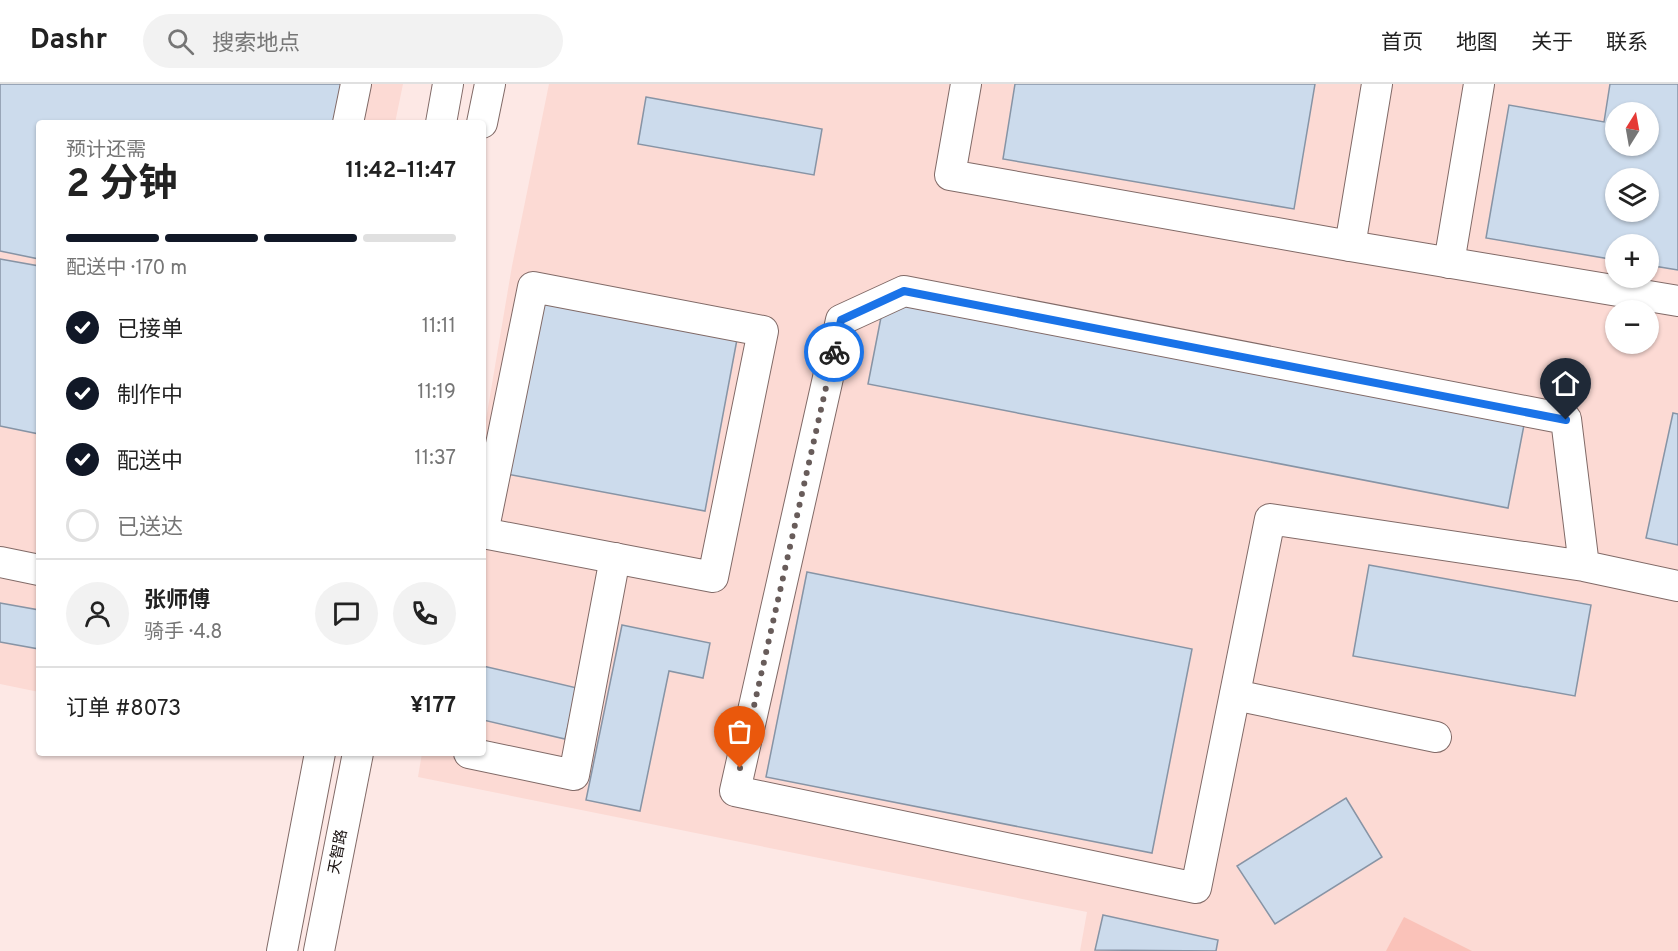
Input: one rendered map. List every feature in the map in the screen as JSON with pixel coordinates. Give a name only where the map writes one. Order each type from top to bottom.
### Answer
[{"type":"street","points":[[349,120],[356,84]]},
{"type":"street","points":[[442,120],[448,84]]},
{"type":"street","points":[[483,120],[490,84]]},
{"type":"street","points":[[966,84],[950,175],[1678,301]]},
{"type":"street","points":[[1350,246],[1377,84]]},
{"type":"street","points":[[1449,263],[1479,84]]},
{"type":"street","points":[[486,518],[533,287],[764,331],[713,577],[486,534]]},
{"type":"street","points":[[1584,566],[1566,420],[904,291],[841,320],[735,791],[1196,888],[1270,519],[1584,566],[1678,586]]},
{"type":"street","points":[[483,756],[574,776],[615,558]]},
{"type":"street","points":[[0,562],[36,569]]},
{"type":"street","points":[[1235,695],[1436,737]]},
{"type":"street","points":[[282,951],[319,756]]},
{"type":"street","name":"天智路","points":[[319,951],[357,756]]},
{"type":"shaded area","points":[[0,84],[403,84],[396,120],[36,120],[36,691],[0,684]]},
{"type":"shaded area","points":[[549,84],[1678,84],[1678,951],[1080,951],[1087,912],[418,777],[422,756],[486,756],[486,419],[512,266]]},
{"type":"shaded area","points":[[1404,917],[1472,951],[1386,951]]},
{"type":"building","points":[[0,84],[343,84],[336,120],[36,120],[36,258],[0,251]]},
{"type":"building","points":[[1015,84],[1315,84],[1294,209],[1003,159]]},
{"type":"building","points":[[1610,84],[1678,84],[1678,270],[1659,267],[1659,234],[1605,234],[1605,258],[1486,238],[1509,105],[1604,122],[1605,116],[1605,156],[1659,156],[1659,102],[1607,102]]},
{"type":"building","points":[[646,97],[822,129],[814,175],[638,144]]},
{"type":"building","points":[[0,259],[36,265],[36,433],[0,426]]},
{"type":"building","points":[[539,297],[738,334],[705,511],[507,474]]},
{"type":"building","points":[[884,302],[1524,425],[1508,508],[868,384]]},
{"type":"building","points":[[1673,413],[1678,414],[1678,545],[1646,538]]},
{"type":"building","points":[[1369,565],[1591,605],[1575,696],[1353,656]]},
{"type":"building","points":[[807,572],[1192,649],[1152,853],[766,777]]},
{"type":"building","points":[[0,603],[36,609],[36,648],[0,642]]},
{"type":"building","points":[[622,625],[710,643],[703,678],[669,671],[640,811],[586,800]]},
{"type":"building","points":[[486,667],[577,688],[565,739],[486,721]]},
{"type":"building","points":[[1346,798],[1382,857],[1275,924],[1237,866]]},
{"type":"building","points":[[1103,915],[1218,940],[1216,951],[1095,950]]},
{"type":"way so far","points":[[740,768],[834,352]]},
{"type":"route","points":[[834,352],[841,320],[904,291],[1566,420]]}]
